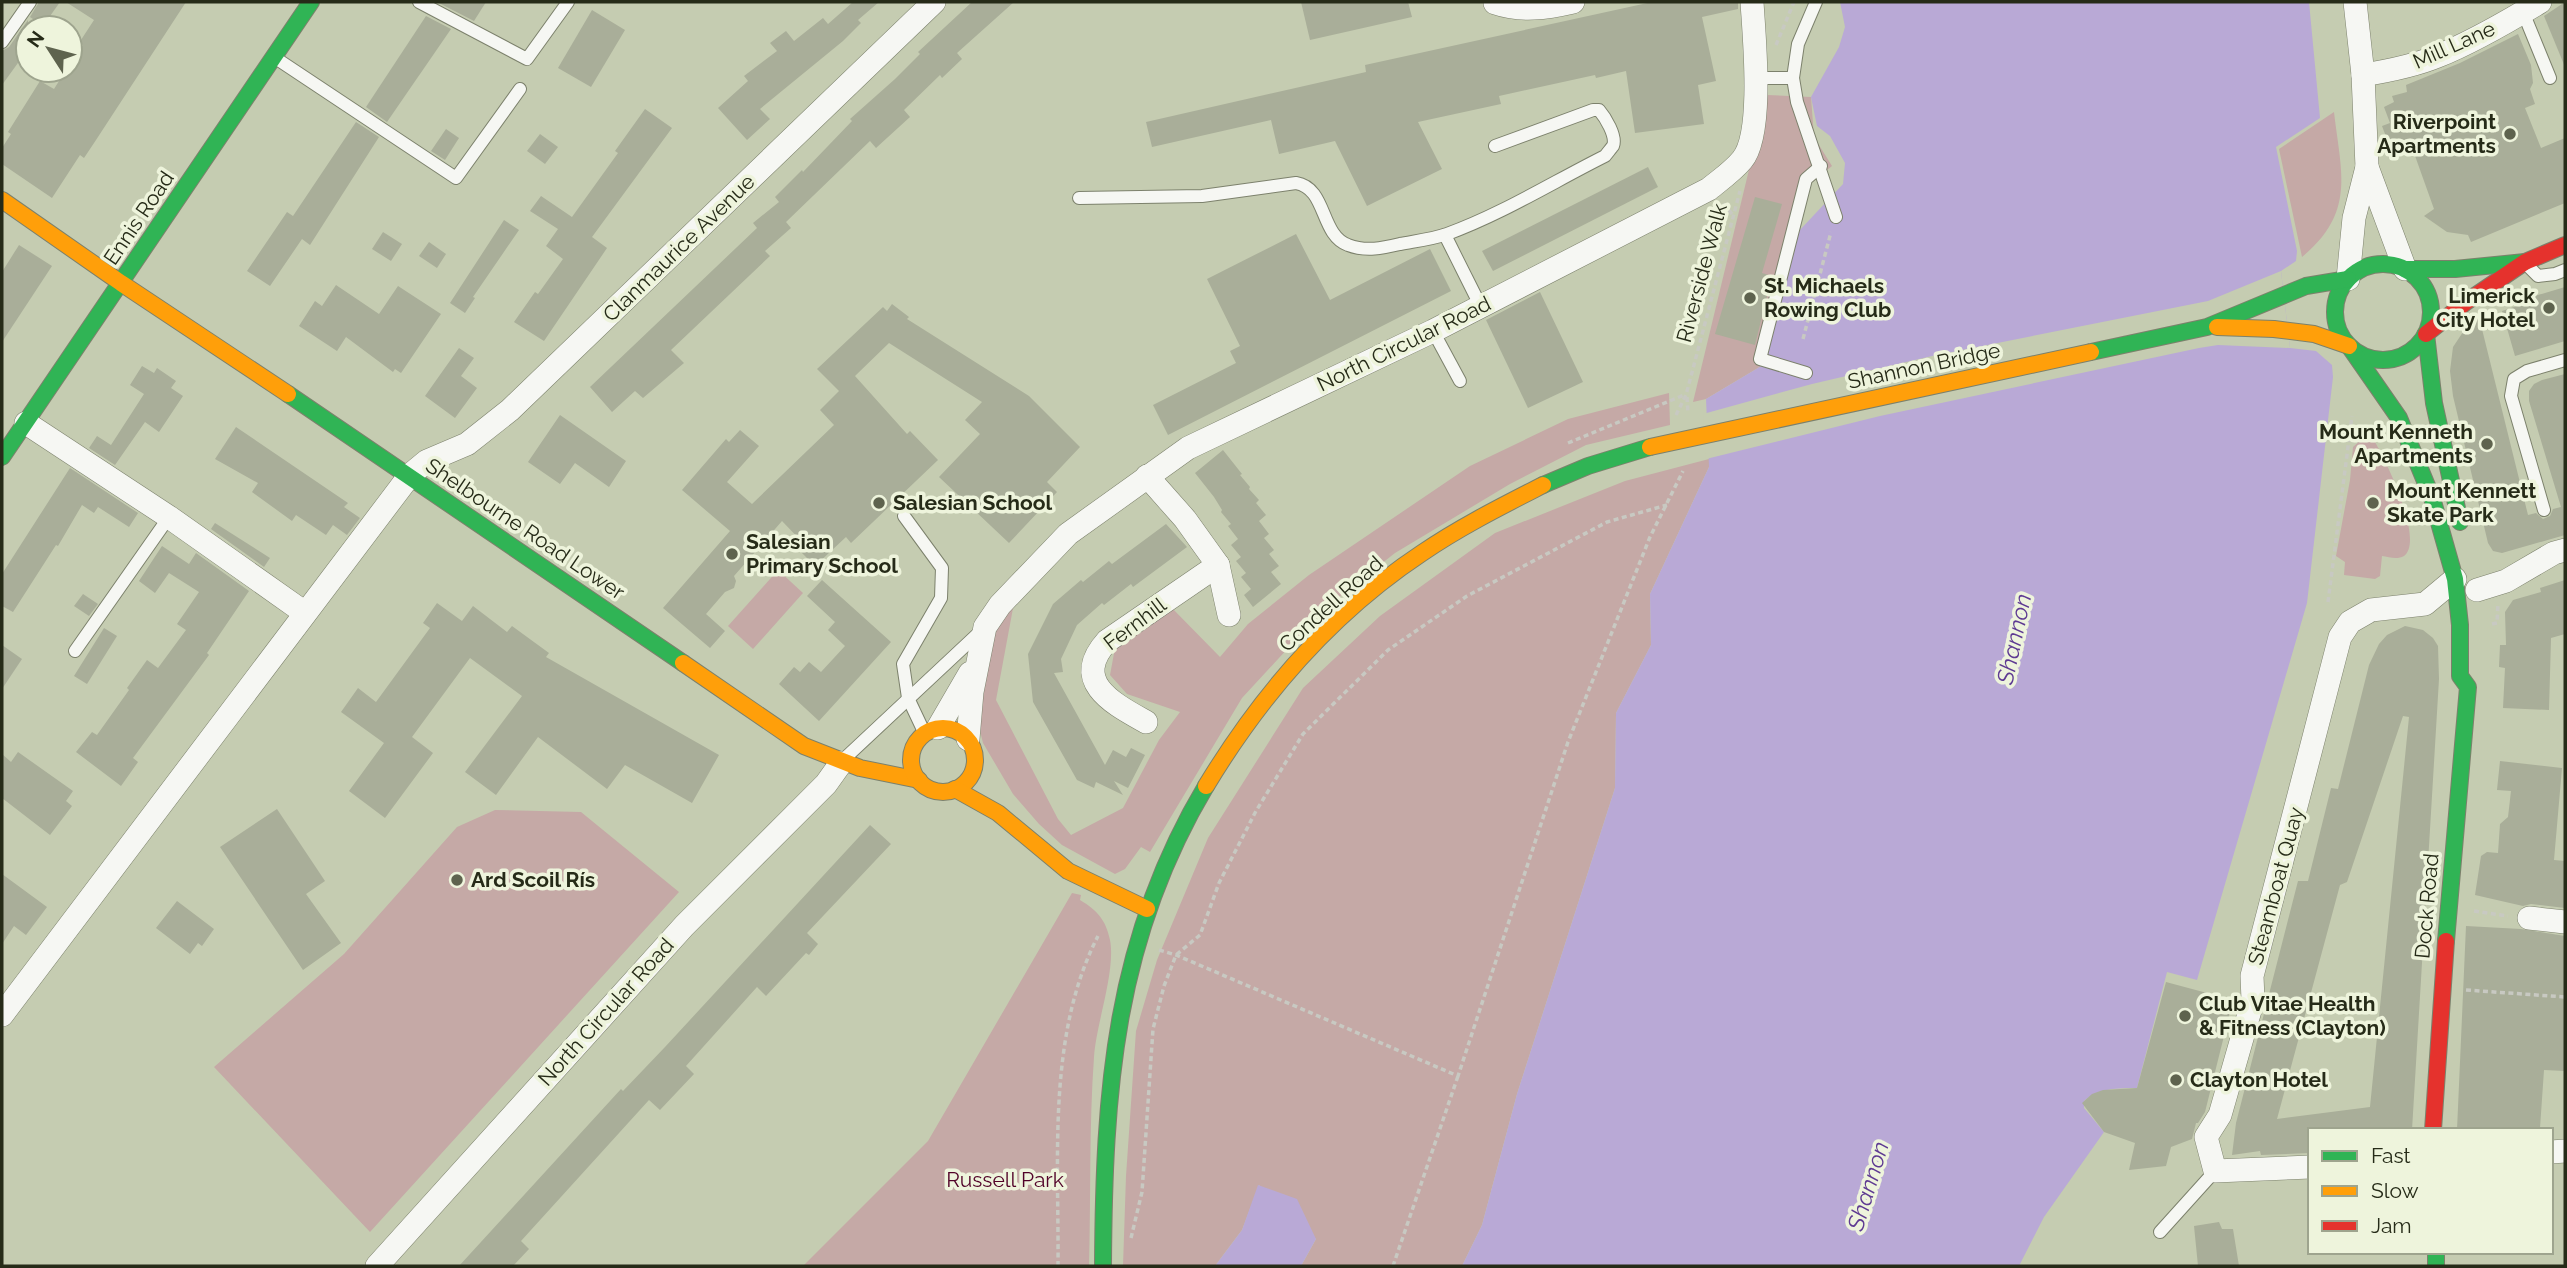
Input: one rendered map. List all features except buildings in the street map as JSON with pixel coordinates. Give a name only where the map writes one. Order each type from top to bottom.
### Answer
[{"type":"main road","name":"Ennis Road","points":[[2,457],[311,2]]},
{"type":"main road","name":"Shelbourne Road Lower","points":[[2,200],[121,283],[410,475],[804,746],[844,764],[877,774],[919,780],[935,791],[955,789],[998,813]]},
{"type":"main road","points":[[2207,327],[2274,329],[2314,334],[2349,346],[2374,359],[2390,359],[2413,349],[2426,334],[2466,302],[2525,262],[2565,245]]},
{"type":"main road","points":[[2349,346],[2340,333],[2336,316],[2339,293],[2348,279],[2357,272],[2375,264],[2405,269],[2455,269],[2525,262]]},
{"type":"main road","points":[[2405,269],[2422,283],[2430,301],[2431,312],[2426,334],[2434,403],[2465,538]]},
{"type":"main road","points":[[2207,327],[2306,286],[2348,279]]},
{"type":"main road","name":"Shannon Bridge","points":[[1650,447],[2207,327]]},
{"type":"main road","name":"Dock Road","points":[[2349,346],[2399,418],[2471,587],[2460,625],[2460,676],[2473,682],[2448,908],[2432,1128]]},
{"type":"main road","name":"Condell Road","points":[[1102,1266],[1113,1056],[1137,943],[1166,860],[1196,802],[1251,717],[1303,654],[1355,605],[1420,554],[1531,491],[1586,466],[1650,447]]},
{"type":"main road","points":[[844,764],[890,753],[926,735],[949,728],[968,739],[975,755],[972,772],[962,785],[955,789]]},
{"type":"main road","points":[[919,780],[911,763],[926,735]]},
{"type":"main road","points":[[972,772],[998,813],[1068,871],[1147,909]]},
{"type":"street","name":"Clanmaurice Avenue","points":[[410,475],[427,461],[467,444],[510,410],[934,2]]},
{"type":"street","points":[[1494,3],[1509,8],[1543,8],[1573,2]]},
{"type":"street","points":[[1744,158],[1753,127],[1757,78],[1752,2]]},
{"type":"street","points":[[2348,279],[2354,218],[2367,167],[2363,75],[2355,2]]},
{"type":"street","name":"Mill Lane","points":[[2363,75],[2440,63],[2531,7]]},
{"type":"street","name":"North Circular Road","points":[[968,739],[977,661],[985,627],[1000,605],[1068,534],[1188,448],[1482,307],[1709,189],[1744,158]]},
{"type":"street","points":[[2367,167],[2405,269]]},
{"type":"street","points":[[26,423],[169,517],[305,613]]},
{"type":"street","points":[[2,1015],[410,475]]},
{"type":"street","points":[[1147,476],[1185,519],[1218,565],[1229,615]]},
{"type":"street","points":[[2471,587],[2506,581],[2557,547]]},
{"type":"street","name":"Fernhill","points":[[1146,722],[1109,701],[1100,691],[1094,664],[1098,652],[1107,641],[1218,565]]},
{"type":"street","name":"Steamboat Quay","points":[[2215,1171],[2206,1137],[2220,1115],[2253,1000],[2252,976],[2340,637],[2350,622],[2371,610],[2425,604],[2471,587]]},
{"type":"street","name":"North Circular Road","points":[[926,735],[977,661]]},
{"type":"street","name":"North Circular Road","points":[[377,1266],[684,926],[844,764]]},
{"type":"street","points":[[2529,918],[2565,922]]},
{"type":"street","points":[[2215,1171],[2308,1167]]},
{"type":"lane","points":[[2,42],[30,2]]},
{"type":"lane","points":[[419,2],[527,59],[568,2]]},
{"type":"lane","points":[[1816,2],[1798,44],[1793,78],[1797,102],[1821,166],[1836,217]]},
{"type":"lane","points":[[2531,7],[2550,78]]},
{"type":"lane","points":[[274,56],[456,178],[520,89]]},
{"type":"lane","points":[[1757,78],[1793,78]]},
{"type":"lane","points":[[1079,198],[1202,196],[1296,183],[1310,188],[1335,236],[1345,244],[1367,249],[1445,235],[1605,156],[1614,144],[1614,138],[1603,114],[1599,110],[1593,110],[1494,146]]},
{"type":"lane","points":[[1806,373],[1760,359],[1806,179],[1821,166]]},
{"type":"lane","points":[[1445,235],[1482,307]]},
{"type":"lane","points":[[2525,262],[2538,276],[2565,270]]},
{"type":"lane","points":[[1433,331],[1460,381]]},
{"type":"lane","points":[[2544,510],[2511,396],[2514,379],[2527,371],[2565,360]]},
{"type":"lane","points":[[904,516],[942,568],[941,598],[903,664],[908,698],[926,735]]},
{"type":"lane","points":[[75,651],[169,517]]},
{"type":"lane","points":[[844,764],[908,698],[985,627]]},
{"type":"lane","points":[[2160,1232],[2215,1171]]},
{"type":"path","name":"Riverside Walk","points":[[1686,395],[1745,171],[1744,158]]},
{"type":"path","points":[[1802,339],[1836,217]]},
{"type":"path","points":[[1686,395],[1688,416]]},
{"type":"path","points":[[1675,417],[1686,395]]},
{"type":"path","points":[[2328,602],[2352,416]]},
{"type":"path","points":[[1393,1266],[1568,742],[1650,537],[1683,471]]},
{"type":"path","points":[[1135,1220],[1142,1192],[1153,1029],[1164,986],[1177,955],[1200,935],[1219,883],[1256,811],[1303,734],[1388,650],[1467,596],[1607,522],[1667,505]]},
{"type":"path","points":[[2492,624],[2497,623],[2498,603]]},
{"type":"path","points":[[2448,908],[2529,918]]},
{"type":"path","points":[[1058,1266],[1060,1094],[1067,1025],[1077,984],[1098,936]]},
{"type":"path","points":[[1155,948],[1177,955],[1458,1076]]},
{"type":"path","points":[[2442,988],[2565,997]]},
{"type":"green space","name":"St. Michaels Rowing Club","points":[[1767,95],[1811,97],[1814,137],[1832,166],[1810,184],[1763,365],[1706,399],[1693,402]]},
{"type":"green space","points":[[2334,112],[2341,173],[2338,207],[2331,224],[2302,257],[2279,149]]},
{"type":"green space","points":[[1669,393],[1670,425],[1586,445],[1510,484],[1395,553],[1325,608],[1242,698],[1150,852],[1141,847],[1125,869],[1115,874],[1062,845],[1013,794],[983,743],[979,727],[979,706],[1000,610],[1016,592],[996,700],[1058,819],[1071,835],[1123,808],[1159,740],[1180,712],[1127,694],[1110,675],[1115,648],[1170,606],[1220,657],[1248,624],[1309,575],[1470,466],[1568,419]]},
{"type":"green space","name":"Mount Kennett Skate Park","points":[[2373,439],[2401,499],[2410,534],[2409,547],[2404,556],[2382,556],[2380,576],[2375,579],[2344,575],[2345,562],[2336,556],[2350,480],[2353,447],[2361,440]]},
{"type":"green space","points":[[1709,459],[1709,467],[1650,594],[1651,645],[1616,713],[1615,788],[1517,1094],[1482,1225],[1462,1266],[1301,1266],[1316,1239],[1259,1185],[1242,1230],[1215,1266],[1123,1266],[1136,1031],[1157,960],[1208,838],[1303,688],[1380,616],[1495,533],[1625,481]]},
{"type":"green space","points":[[778,570],[803,593],[753,649],[728,626]]},
{"type":"green space","points":[[495,810],[581,812],[679,892],[370,1232],[214,1067],[344,954],[457,827]]},
{"type":"green space","name":"Russell Park","points":[[1072,893],[1081,895],[1080,900],[1103,921],[1110,940],[1111,953],[1094,1057],[1089,1266],[803,1266],[928,1141]]},
{"type":"water","name":"Shannon","points":[[1840,2],[2309,2],[2320,118],[2276,147],[2297,251],[2296,261],[2281,271],[2290,348],[2316,351],[2332,365],[2333,377],[2307,603],[2197,980],[2167,972],[2137,1088],[2102,1091],[2084,1101],[2084,1108],[2104,1132],[2044,1217],[2019,1266],[1462,1266],[1482,1225],[1517,1094],[1615,788],[1616,713],[1651,645],[1650,594],[1709,467],[1706,399],[1763,365],[1799,231],[1843,184],[1845,163],[1830,136],[1817,126],[1811,97],[1839,47],[1845,27]]},
{"type":"water","points":[[1258,1185],[1297,1199],[1316,1239],[1301,1266],[1215,1266],[1242,1230]]},
{"type":"pier","points":[[2281,271],[2290,348],[2218,345],[2199,348],[1880,416],[1706,459],[1703,414],[1812,384],[1932,356],[2208,301]]},
{"type":"traffic: fast","points":[[2,457],[311,2]]},
{"type":"traffic: fast","points":[[2405,269],[2455,269],[2525,262]]},
{"type":"traffic: fast","points":[[2383,264],[2401,268],[2417,278],[2427,294],[2431,312],[2427,330],[2417,346],[2401,356],[2383,360],[2365,356],[2349,346],[2339,330],[2335,312],[2339,294],[2349,278],[2365,268],[2383,264]]},
{"type":"traffic: fast","points":[[2091,352],[2207,327],[2306,286],[2348,279]]},
{"type":"traffic: fast","points":[[2426,334],[2434,403],[2460,522]]},
{"type":"traffic: fast","points":[[2349,346],[2399,418],[2432,498],[2455,579],[2460,625],[2460,676],[2468,687],[2446,941]]},
{"type":"traffic: fast","points":[[288,394],[683,663]]},
{"type":"traffic: fast","points":[[1543,485],[1588,466],[1650,447]]},
{"type":"traffic: fast","points":[[1103,1266],[1107,1139],[1120,1018],[1133,960],[1151,902],[1175,844],[1206,786]]},
{"type":"traffic: fast","points":[[2436,1254],[2436,1266]]},
{"type":"traffic: slow","points":[[2,200],[288,394]]},
{"type":"traffic: slow","points":[[2217,327],[2274,329],[2314,334],[2349,346]]},
{"type":"traffic: slow","points":[[1650,447],[2091,352]]},
{"type":"traffic: slow","points":[[1206,786],[1227,752],[1275,688],[1301,658],[1358,602],[1436,543],[1543,485]]},
{"type":"traffic: slow","points":[[683,663],[804,746],[860,768],[919,780]]},
{"type":"traffic: slow","points":[[943,728],[961,734],[969,742],[975,760],[969,778],[961,786],[943,792],[925,786],[917,778],[911,760],[917,742],[925,734],[943,728]]},
{"type":"traffic: slow","points":[[955,789],[998,813],[1068,871],[1147,909]]},
{"type":"traffic: jam","points":[[2426,334],[2466,302],[2525,262],[2565,245]]},
{"type":"traffic: jam","points":[[2433,1128],[2446,941]]},
{"type":"place","name":"Riverpoint Apartments","points":[[2510,134]]},
{"type":"place","name":"St. Michaels Rowing Club","points":[[1750,298]]},
{"type":"place","name":"Limerick City Hotel","points":[[2549,308]]},
{"type":"place","name":"Mount Kenneth Apartments","points":[[2487,444]]},
{"type":"place","name":"Salesian School","points":[[879,503]]},
{"type":"place","name":"Mount Kennett Skate Park","points":[[2373,503]]},
{"type":"place","name":"Salesian Primary School","points":[[732,554]]},
{"type":"place","name":"Ard Scoil Rís","points":[[457,880]]},
{"type":"place","name":"Club Vitae Health & Fitness (Clayton)","points":[[2185,1016]]},
{"type":"place","name":"Clayton Hotel","points":[[2176,1080]]}]
